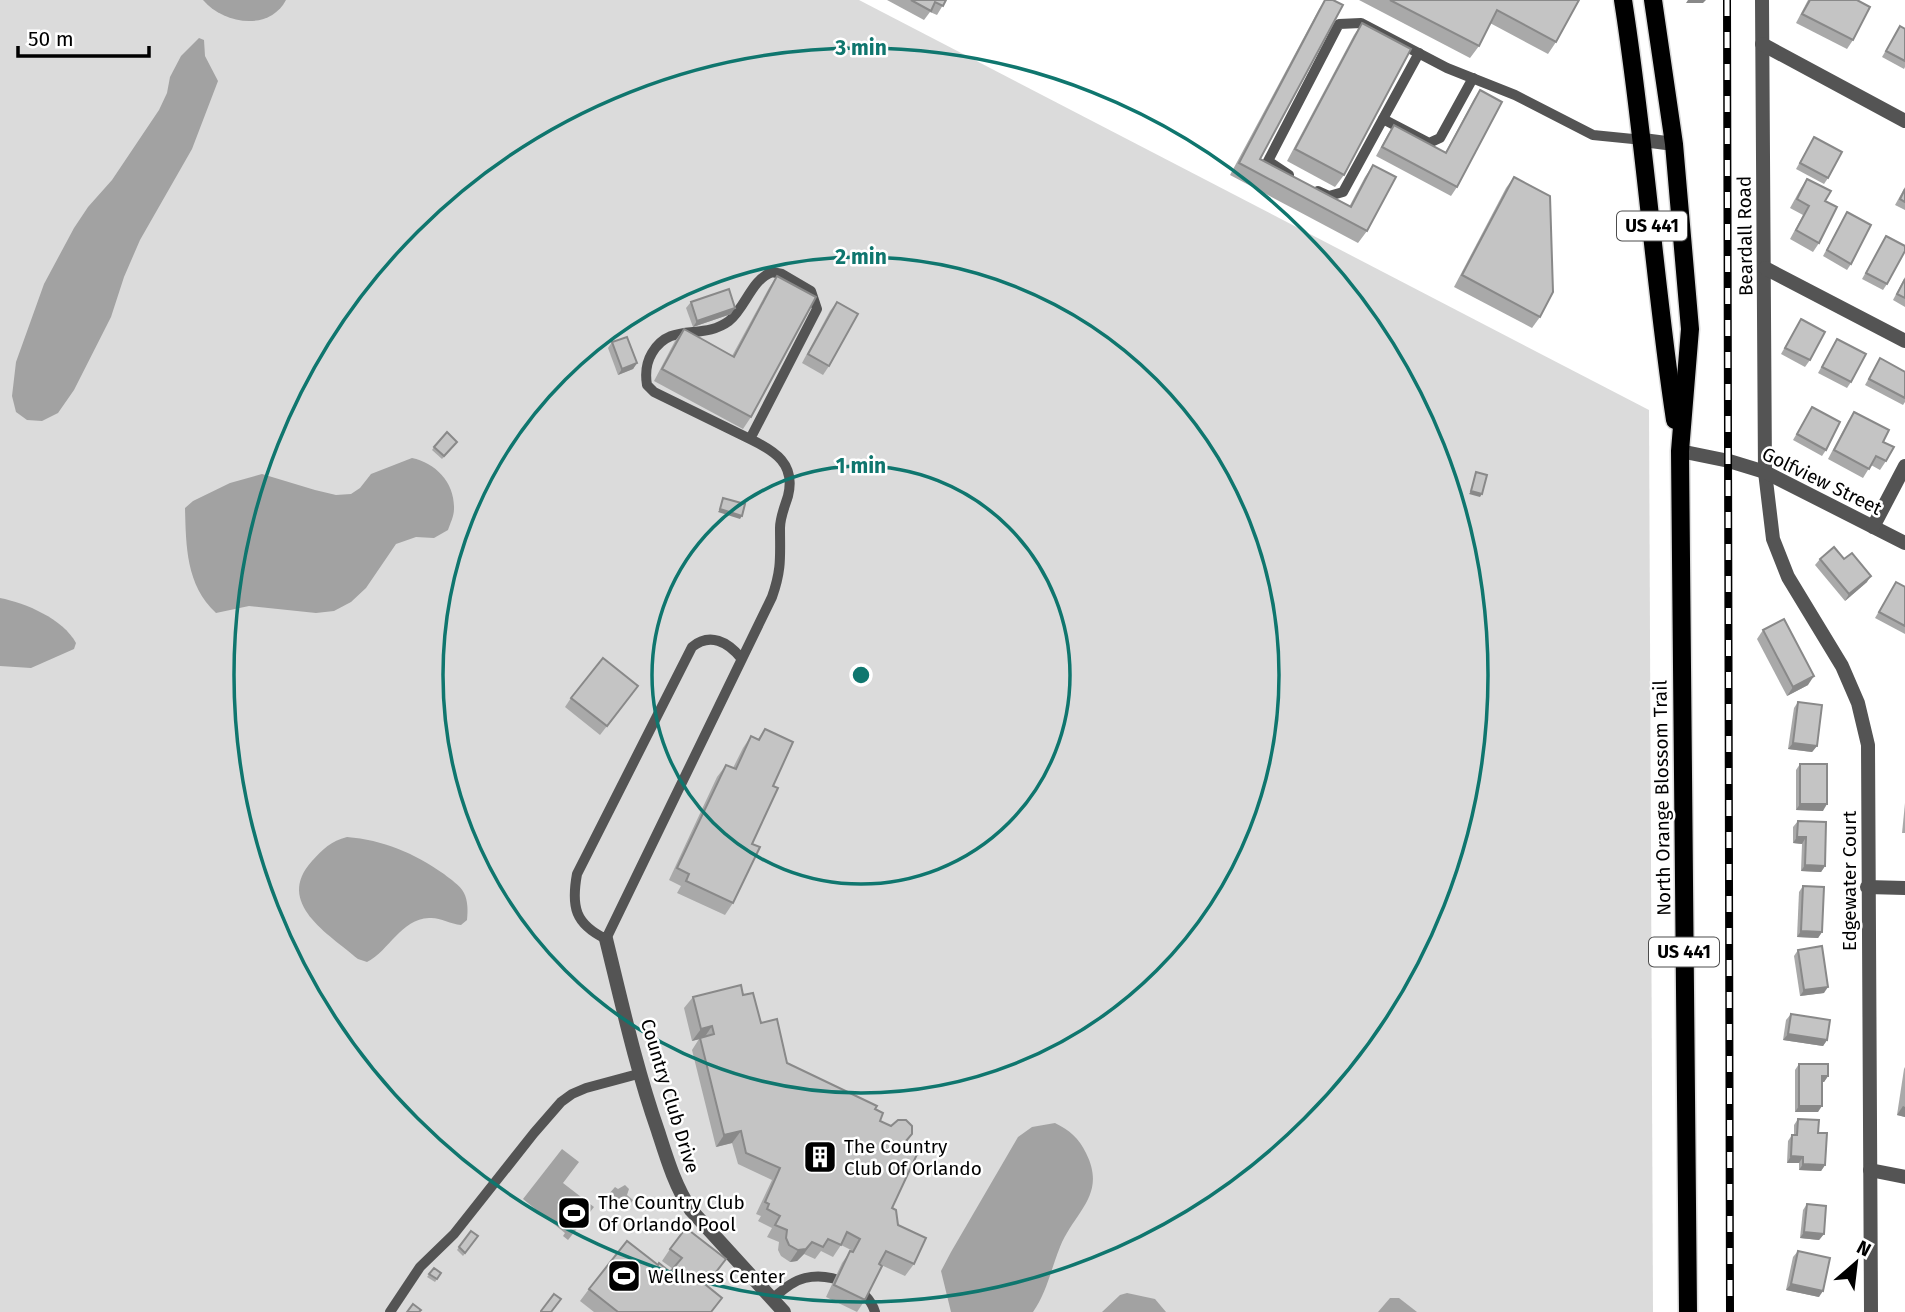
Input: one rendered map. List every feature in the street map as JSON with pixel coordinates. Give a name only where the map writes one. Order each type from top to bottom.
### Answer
[{"type":"main road","name":"North Orange Blossom Trail","points":[[1623,0],[1643,140],[1661,333],[1680,451]]},
{"type":"main road","name":"North Orange Blossom Trail","points":[[1654,0],[1674,144],[1690,329],[1680,451],[1688,1312]]},
{"type":"street","name":"Beardall Road","points":[[1762,0],[1765,472]]},
{"type":"street","points":[[1762,44],[1905,121]]},
{"type":"street","points":[[1643,140],[1674,144]]},
{"type":"street","points":[[1765,268],[1905,341]]},
{"type":"street","name":"Golfview Street","points":[[1680,451],[1765,472],[1905,543]]},
{"type":"street","points":[[1873,527],[1905,466]]},
{"type":"street","name":"Edgewater Court","points":[[1765,472],[1773,540],[1788,577],[1842,666],[1858,703],[1868,745],[1871,1312]]},
{"type":"street","points":[[1867,887],[1905,888]]},
{"type":"street","name":"Country Club Drive","points":[[606,939],[638,1074],[682,1197],[784,1312]]},
{"type":"street","points":[[1870,1170],[1905,1177]]},
{"type":"lane","points":[[1419,53],[1343,192],[1329,196],[1268,161],[1339,24],[1361,23],[1419,53],[1447,68],[1515,95],[1593,135],[1643,140]]},
{"type":"lane","points":[[1383,119],[1429,143],[1440,138],[1473,78]]},
{"type":"lane","points":[[741,658],[735,650],[718,640],[700,641],[692,647],[577,874],[574,890],[579,916],[587,930],[606,939],[772,597],[778,580],[782,547],[780,526],[790,486],[785,464],[774,450],[750,439],[654,392],[647,385],[646,368],[652,352],[664,337],[722,326],[733,318],[760,279],[772,272],[782,274],[811,291],[817,309],[750,439]]},
{"type":"lane","points":[[390,1312],[419,1267],[454,1234],[561,1102],[586,1088],[638,1074]]},
{"type":"lane","points":[[772,1299],[792,1284],[817,1276],[848,1284],[868,1297],[875,1312]]},
{"type":"shaded area","name":"The Country Club Of Orlando","points":[[0,0],[859,0],[1649,410],[1653,1312],[0,1312]]},
{"type":"shaded area","points":[[203,0],[286,0],[269,17],[246,21],[222,15]]},
{"type":"shaded area","points":[[199,38],[204,40],[205,56],[218,81],[192,149],[140,240],[111,317],[74,390],[58,413],[42,421],[27,420],[16,412],[12,396],[16,362],[44,284],[74,228],[112,180],[159,110],[167,93],[170,77],[181,56]]},
{"type":"shaded area","points":[[412,458],[436,469],[451,491],[454,509],[448,530],[434,538],[416,537],[396,544],[366,588],[351,602],[334,611],[316,613],[249,606],[216,613],[206,602],[193,577],[187,551],[185,508],[193,501],[230,483],[262,474],[336,495],[351,494],[360,488],[371,474]]},
{"type":"shaded area","points":[[0,598],[43,613],[70,634],[76,643],[74,649],[31,668],[0,666]]},
{"type":"shaded area","points":[[347,837],[398,849],[444,874],[464,893],[467,920],[461,925],[433,918],[419,920],[403,929],[375,957],[367,962],[358,959],[310,916],[302,904],[299,891],[302,876],[312,861],[328,846]]},
{"type":"shaded area","points":[[1055,1123],[1080,1143],[1092,1168],[1093,1180],[1091,1192],[1066,1234],[1038,1304],[1033,1312],[951,1312],[941,1271],[951,1252],[1018,1137],[1032,1127]]},
{"type":"shaded area","name":"The Country Club Of Orlando Pool","points":[[562,1149],[579,1162],[563,1183],[594,1207],[568,1240],[563,1236],[565,1233],[523,1199]]},
{"type":"shaded area","points":[[625,1185],[629,1189],[627,1195],[633,1200],[628,1207],[608,1195],[615,1187],[618,1189]]},
{"type":"shaded area","points":[[1127,1293],[1155,1299],[1166,1312],[1102,1312],[1120,1295]]},
{"type":"shaded area","points":[[1390,1298],[1399,1298],[1417,1312],[1378,1312]]},
{"type":"building","points":[[911,0],[946,0],[943,6],[935,2],[931,11]]},
{"type":"building","points":[[1325,0],[1333,0],[1343,5],[1260,159],[1351,207],[1373,165],[1396,177],[1367,231],[1239,163]]},
{"type":"building","points":[[1390,0],[1579,0],[1556,42],[1497,10],[1479,46]]},
{"type":"building","points":[[1810,0],[1857,0],[1870,7],[1853,40],[1802,14]]},
{"type":"building","points":[[1362,23],[1411,49],[1344,175],[1295,149]]},
{"type":"building","points":[[1900,26],[1905,29],[1905,61],[1886,51]]},
{"type":"building","points":[[1480,90],[1502,102],[1457,187],[1382,147],[1394,125],[1446,153]]},
{"type":"building","points":[[1814,137],[1842,152],[1828,178],[1800,163]]},
{"type":"building","points":[[1514,177],[1550,196],[1553,292],[1540,317],[1462,275]]},
{"type":"building","points":[[1807,179],[1831,191],[1825,201],[1837,207],[1819,243],[1796,230],[1809,206],[1797,199]]},
{"type":"building","points":[[1905,189],[1905,202],[1900,199]]},
{"type":"building","points":[[1847,212],[1871,225],[1851,264],[1827,250]]},
{"type":"building","points":[[1886,236],[1905,246],[1905,251],[1887,284],[1866,273]]},
{"type":"building","points":[[777,276],[816,297],[751,417],[662,369],[684,329],[734,357]]},
{"type":"building","points":[[1905,279],[1905,298],[1897,294]]},
{"type":"building","points":[[729,289],[735,308],[697,321],[691,302]]},
{"type":"building","points":[[837,302],[858,314],[829,366],[808,354]]},
{"type":"building","points":[[1801,319],[1825,332],[1810,360],[1785,348]]},
{"type":"building","points":[[627,337],[637,363],[622,369],[612,342]]},
{"type":"building","points":[[1837,339],[1866,354],[1851,382],[1822,367]]},
{"type":"building","points":[[1880,358],[1905,372],[1905,398],[1869,379]]},
{"type":"building","points":[[1812,407],[1840,422],[1826,450],[1797,434]]},
{"type":"building","points":[[1854,412],[1889,430],[1883,442],[1894,447],[1886,461],[1876,456],[1869,469],[1834,450]]},
{"type":"building","points":[[447,432],[457,442],[444,456],[434,447]]},
{"type":"building","points":[[1476,472],[1487,475],[1482,494],[1471,491]]},
{"type":"building","points":[[723,498],[745,504],[742,516],[720,509]]},
{"type":"building","points":[[1834,547],[1844,559],[1852,553],[1871,576],[1849,594],[1820,559]]},
{"type":"building","points":[[1896,582],[1905,587],[1905,626],[1879,612]]},
{"type":"building","points":[[1784,619],[1814,676],[1793,687],[1763,630]]},
{"type":"building","points":[[603,658],[638,686],[607,726],[571,698]]},
{"type":"building","points":[[1798,702],[1822,705],[1817,746],[1793,743]]},
{"type":"building","points":[[765,729],[793,742],[773,786],[778,788],[752,844],[760,847],[733,903],[686,881],[689,874],[677,868],[726,765],[736,769],[751,736],[759,740]]},
{"type":"building","points":[[1800,764],[1827,764],[1827,804],[1800,804]]},
{"type":"building","points":[[1798,821],[1826,822],[1825,866],[1805,865],[1806,837],[1797,837]]},
{"type":"building","points":[[1803,886],[1824,887],[1822,932],[1801,931]]},
{"type":"building","points":[[1822,946],[1828,987],[1804,990],[1798,950]]},
{"type":"building","name":"The Country Club Of Orlando","points":[[741,985],[743,995],[753,993],[761,1023],[777,1019],[787,1063],[877,1106],[875,1109],[883,1113],[880,1121],[891,1126],[898,1120],[906,1120],[912,1126],[912,1134],[906,1141],[920,1148],[892,1208],[896,1210],[898,1225],[926,1238],[914,1264],[886,1251],[879,1264],[882,1266],[865,1300],[834,1285],[850,1251],[853,1252],[860,1239],[847,1232],[841,1245],[828,1239],[823,1247],[812,1242],[806,1249],[798,1250],[789,1245],[787,1230],[775,1225],[780,1216],[767,1209],[769,1204],[765,1202],[780,1168],[746,1153],[741,1131],[724,1135],[700,1038],[714,1034],[712,1026],[701,1029],[693,997]]},
{"type":"building","points":[[1791,1014],[1830,1020],[1827,1040],[1788,1034]]},
{"type":"building","points":[[1799,1064],[1828,1064],[1828,1076],[1822,1076],[1822,1106],[1799,1106]]},
{"type":"building","points":[[1798,1119],[1819,1120],[1818,1133],[1827,1133],[1825,1165],[1803,1164],[1803,1157],[1791,1156],[1792,1135],[1797,1135]]},
{"type":"building","points":[[1807,1204],[1826,1206],[1824,1234],[1804,1232]]},
{"type":"building","name":"Wellness Center","points":[[686,1228],[726,1259],[706,1285],[722,1298],[711,1312],[618,1312],[589,1289],[627,1241],[670,1272],[682,1258],[670,1249]]},
{"type":"building","points":[[471,1231],[478,1236],[465,1253],[459,1247]]},
{"type":"building","points":[[1798,1251],[1830,1258],[1823,1291],[1791,1284]]},
{"type":"building","points":[[434,1268],[441,1273],[437,1279],[429,1274]]},
{"type":"building","points":[[554,1294],[561,1299],[551,1312],[541,1312],[541,1311]]},
{"type":"building","points":[[413,1304],[421,1310],[407,1312]]},
{"type":"railway","points":[[1727,0],[1730,1312]]},
{"type":"place","name":"The Country Club Of Orlando","points":[[820,1157]]},
{"type":"place","name":"The Country Club Of Orlando Pool","points":[[574,1213]]},
{"type":"place","name":"Wellness Center","points":[[624,1276]]}]
